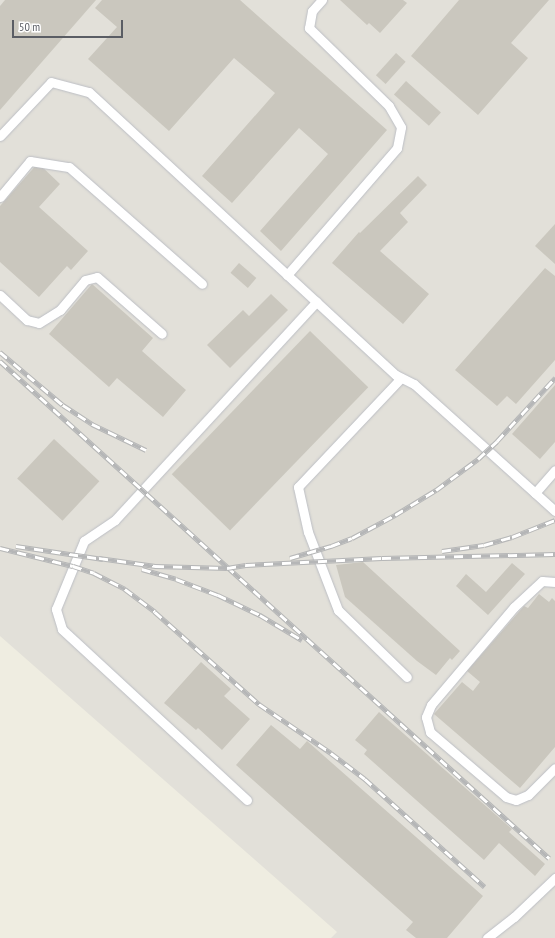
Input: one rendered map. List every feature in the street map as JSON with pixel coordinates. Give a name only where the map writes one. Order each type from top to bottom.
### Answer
[{"type":"lane","points":[[286,275],[397,148],[401,127],[389,106],[309,28],[312,11],[322,0]]},
{"type":"lane","points":[[0,136],[51,82],[89,92],[396,375],[414,384],[555,511]]},
{"type":"lane","points":[[0,197],[30,161],[69,167],[202,284]]},
{"type":"lane","points":[[0,295],[27,320],[39,323],[60,310],[85,280],[97,277],[162,334]]},
{"type":"lane","points":[[247,800],[62,630],[56,608],[84,541],[115,520],[316,302]]},
{"type":"lane","points":[[401,378],[298,487],[308,532],[338,610],[407,677]]},
{"type":"lane","points":[[535,493],[555,470]]},
{"type":"lane","points":[[555,582],[542,581],[514,607],[431,705],[426,717],[430,732],[506,797],[516,800],[528,795],[555,768]]},
{"type":"lane","points":[[487,938],[514,917],[555,878]]},
{"type":"shaded area","points":[[0,0],[555,0],[555,938],[331,938],[337,932],[0,636]]},
{"type":"building","points":[[5,0],[96,0],[0,110],[0,6]]},
{"type":"building","points":[[102,0],[240,0],[387,130],[281,251],[260,231],[328,154],[299,128],[232,203],[202,176],[275,93],[234,58],[169,131],[88,59],[117,27],[95,8]]},
{"type":"building","points":[[340,0],[403,0],[407,3],[380,33],[369,23],[367,25]]},
{"type":"building","points":[[459,0],[549,0],[511,43],[528,58],[478,115],[411,56]]},
{"type":"building","points":[[396,53],[406,62],[386,84],[376,75]]},
{"type":"building","points":[[406,81],[441,112],[429,126],[394,94]]},
{"type":"building","points":[[38,163],[60,184],[39,207],[88,251],[71,270],[67,266],[39,297],[0,262],[0,206]]},
{"type":"building","points":[[418,176],[427,185],[400,213],[408,222],[380,251],[429,294],[403,324],[332,263],[359,232],[360,233]]},
{"type":"building","points":[[555,224],[555,264],[535,246]]},
{"type":"building","points":[[239,263],[256,278],[248,288],[230,273]]},
{"type":"building","points":[[545,268],[555,276],[555,360],[516,404],[507,396],[497,406],[455,370]]},
{"type":"building","points":[[92,284],[153,338],[142,351],[186,390],[163,417],[117,378],[109,387],[49,334]]},
{"type":"building","points":[[271,294],[288,310],[230,368],[207,345],[243,310],[249,316]]},
{"type":"building","points":[[310,331],[368,387],[230,530],[172,474]]},
{"type":"building","points":[[555,385],[555,442],[540,459],[512,434]]},
{"type":"building","points":[[54,439],[99,481],[63,521],[17,478]]},
{"type":"building","points":[[363,562],[460,651],[452,660],[450,658],[436,675],[417,661],[345,597],[336,565]]},
{"type":"building","points":[[512,563],[525,574],[488,615],[456,586],[466,574],[486,592]]},
{"type":"building","points":[[539,594],[549,602],[552,598],[555,601],[555,747],[520,788],[434,714],[462,682],[473,691],[480,682],[467,671],[524,606],[528,608]]},
{"type":"building","points":[[201,662],[231,689],[224,696],[250,719],[222,750],[198,728],[196,730],[164,703]]},
{"type":"building","points":[[379,712],[512,829],[509,832],[545,864],[535,876],[499,843],[484,860],[364,754],[367,750],[355,740]]},
{"type":"building","points":[[271,725],[300,749],[307,741],[483,896],[447,938],[416,938],[406,930],[413,922],[236,765]]},
{"type":"railway","points":[[0,352],[63,405],[92,424],[146,450]]},
{"type":"railway","points":[[0,361],[549,858]]},
{"type":"railway","points":[[290,558],[352,538],[395,515],[436,490],[478,459],[497,441],[555,378]]},
{"type":"railway","points":[[442,551],[484,545],[512,537],[555,520]]},
{"type":"railway","points":[[16,546],[103,559]]},
{"type":"railway","points":[[0,548],[73,566],[94,573],[125,589],[155,612],[259,704],[331,753],[365,779],[485,887]]},
{"type":"railway","points":[[99,558],[155,566],[227,568],[246,565],[382,558],[555,554]]},
{"type":"railway","points":[[142,569],[176,579],[218,595],[260,615],[302,640]]}]
